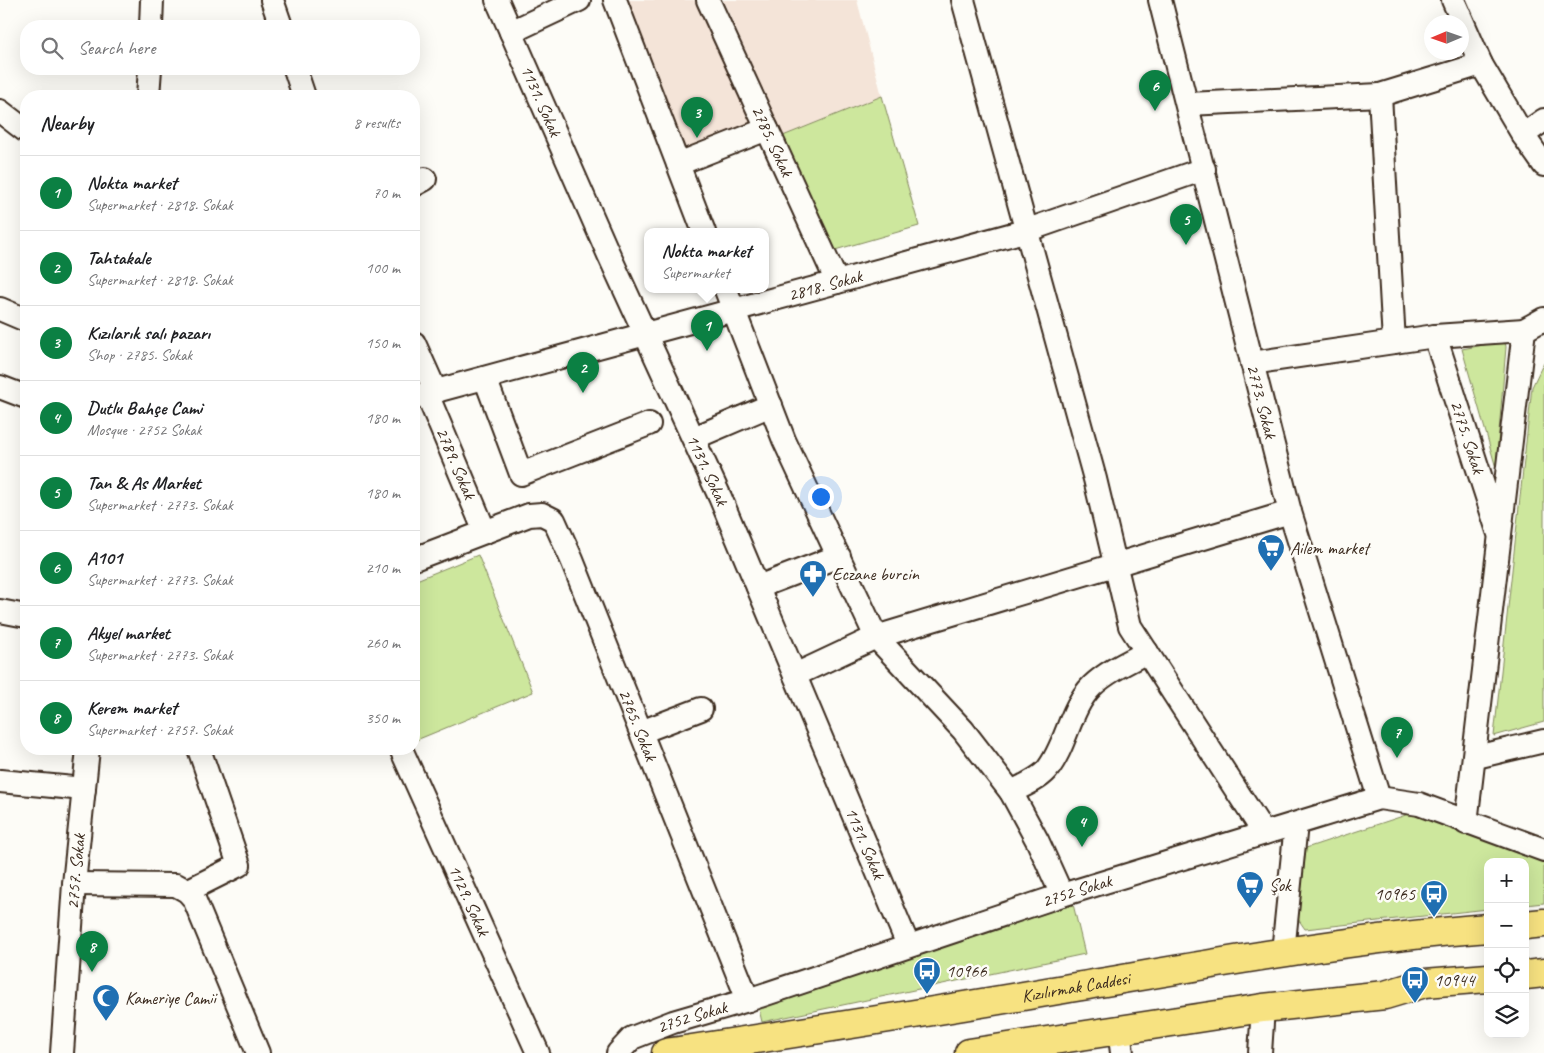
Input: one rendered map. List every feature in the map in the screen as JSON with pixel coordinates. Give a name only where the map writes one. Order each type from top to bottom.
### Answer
[{"type":"main road","points":[[1529,925],[1544,923]]},
{"type":"main road","name":"Kızılırmak Caddesi","points":[[666,1053],[1284,952],[1417,934],[1484,928]]},
{"type":"main road","points":[[1529,960],[1544,958]]},
{"type":"main road","points":[[1386,995],[1436,966],[1484,962]]},
{"type":"main road","points":[[1529,975],[1544,973]]},
{"type":"main road","points":[[969,1053],[1121,1041],[1263,1008],[1386,995],[1425,983],[1484,978]]},
{"type":"street","points":[[151,20],[152,0]]},
{"type":"street","points":[[272,0],[279,20]]},
{"type":"street","name":"1131. Sokak","points":[[497,0],[694,438],[908,945]]},
{"type":"street","points":[[511,32],[579,0]]},
{"type":"street","points":[[615,0],[702,228]]},
{"type":"street","name":"2785. Sokak","points":[[708,0],[836,282]]},
{"type":"street","points":[[963,0],[1028,230],[1117,564],[1130,626],[1264,833]]},
{"type":"street","name":"2773. Sokak","points":[[1160,0],[1188,104],[1290,512],[1379,798]]},
{"type":"street","points":[[1453,0],[1481,64],[1523,135],[1544,165]]},
{"type":"street","points":[[1188,104],[1380,96],[1481,64]]},
{"type":"street","points":[[148,90],[150,75]]},
{"type":"street","points":[[297,75],[302,90]]},
{"type":"street","points":[[1380,96],[1394,342]]},
{"type":"street","points":[[0,112],[20,126]]},
{"type":"street","points":[[1523,135],[1544,120]]},
{"type":"street","points":[[678,164],[767,129]]},
{"type":"street","name":"2818. Sokak","points":[[426,394],[646,334],[730,300],[836,282],[1028,230],[1204,169]]},
{"type":"street","points":[[730,300],[784,440],[876,637],[963,730],[1011,792],[1038,842],[1062,895]]},
{"type":"street","points":[[0,309],[20,317]]},
{"type":"street","points":[[1252,363],[1435,336],[1524,330],[1544,319]]},
{"type":"street","points":[[1466,823],[1476,757],[1524,330]]},
{"type":"street","name":"2775. Sokak","points":[[1435,336],[1501,538]]},
{"type":"street","name":"2789. Sokak","points":[[420,368],[426,394],[485,532]]},
{"type":"street","points":[[484,378],[522,474],[649,424]]},
{"type":"street","points":[[0,387],[20,395]]},
{"type":"street","points":[[694,438],[771,405]]},
{"type":"street","points":[[795,675],[876,637],[1290,512]]},
{"type":"street","name":"2765. Sokak","points":[[485,532],[530,515],[542,514],[554,520],[748,1000]]},
{"type":"street","points":[[420,556],[485,532]]},
{"type":"street","points":[[758,587],[839,556]]},
{"type":"street","points":[[0,612],[20,615]]},
{"type":"street","points":[[1011,792],[1046,771],[1064,743],[1074,714],[1091,687],[1116,668],[1147,652]]},
{"type":"street","points":[[641,732],[701,709]]},
{"type":"street","points":[[1476,757],[1544,741]]},
{"type":"street","name":"2757. Sokak","points":[[62,1053],[74,884],[87,755]]},
{"type":"street","points":[[187,891],[239,865],[201,755]]},
{"type":"street","name":"1129. Sokak","points":[[404,755],[538,1053]]},
{"type":"street","points":[[0,781],[84,789]]},
{"type":"street","name":"2752 Sokak","points":[[618,1053],[632,1038],[673,1022],[748,1000],[1062,895],[1379,798],[1419,804],[1466,823],[1544,850]]},
{"type":"street","points":[[1284,952],[1296,824]]},
{"type":"street","points":[[74,884],[176,885],[187,891],[194,899],[258,1053]]},
{"type":"street","points":[[1260,1053],[1263,1008]]},
{"type":"shaded area","points":[[619,0],[719,0],[836,263],[819,271],[753,125],[682,151]]},
{"type":"shaded area","points":[[723,0],[857,0],[882,96],[783,136]]},
{"type":"green space","points":[[882,96],[919,226],[835,250],[783,136]]},
{"type":"green space","points":[[1505,341],[1506,347],[1496,468],[1462,349]]},
{"type":"green space","points":[[1544,362],[1544,722],[1494,736],[1532,387]]},
{"type":"green space","points":[[478,555],[533,692],[420,739],[420,579]]},
{"type":"green space","points":[[1412,813],[1544,859],[1544,903],[1529,905],[1529,858],[1484,858],[1484,909],[1305,929],[1298,919],[1306,848]]},
{"type":"green space","points":[[1073,904],[1085,954],[762,1022],[758,1005]]},
{"type":"place","name":"A101","points":[[1155,111]]},
{"type":"place","name":"Kızılarık salı pazarı","points":[[697,138]]},
{"type":"place","name":"Tan & As Market","points":[[1186,245]]},
{"type":"place","name":"Nokta market","points":[[707,351]]},
{"type":"place","name":"Tahtakale","points":[[583,393]]},
{"type":"place","name":"Ailem market","points":[[1271,572]]},
{"type":"place","name":"Eczane burcin","points":[[813,598]]},
{"type":"place","name":"Akyel market","points":[[1397,758]]},
{"type":"place","name":"Dutlu Bahçe Cami","points":[[1082,847]]},
{"type":"place","name":"Şok","points":[[1250,909]]},
{"type":"place","name":"10965","points":[[1434,918]]},
{"type":"place","name":"Kerem market","points":[[92,972]]},
{"type":"place","name":"10966","points":[[927,995]]},
{"type":"place","name":"10944","points":[[1415,1004]]},
{"type":"place","name":"Kameriye Camii","points":[[106,1022]]}]
